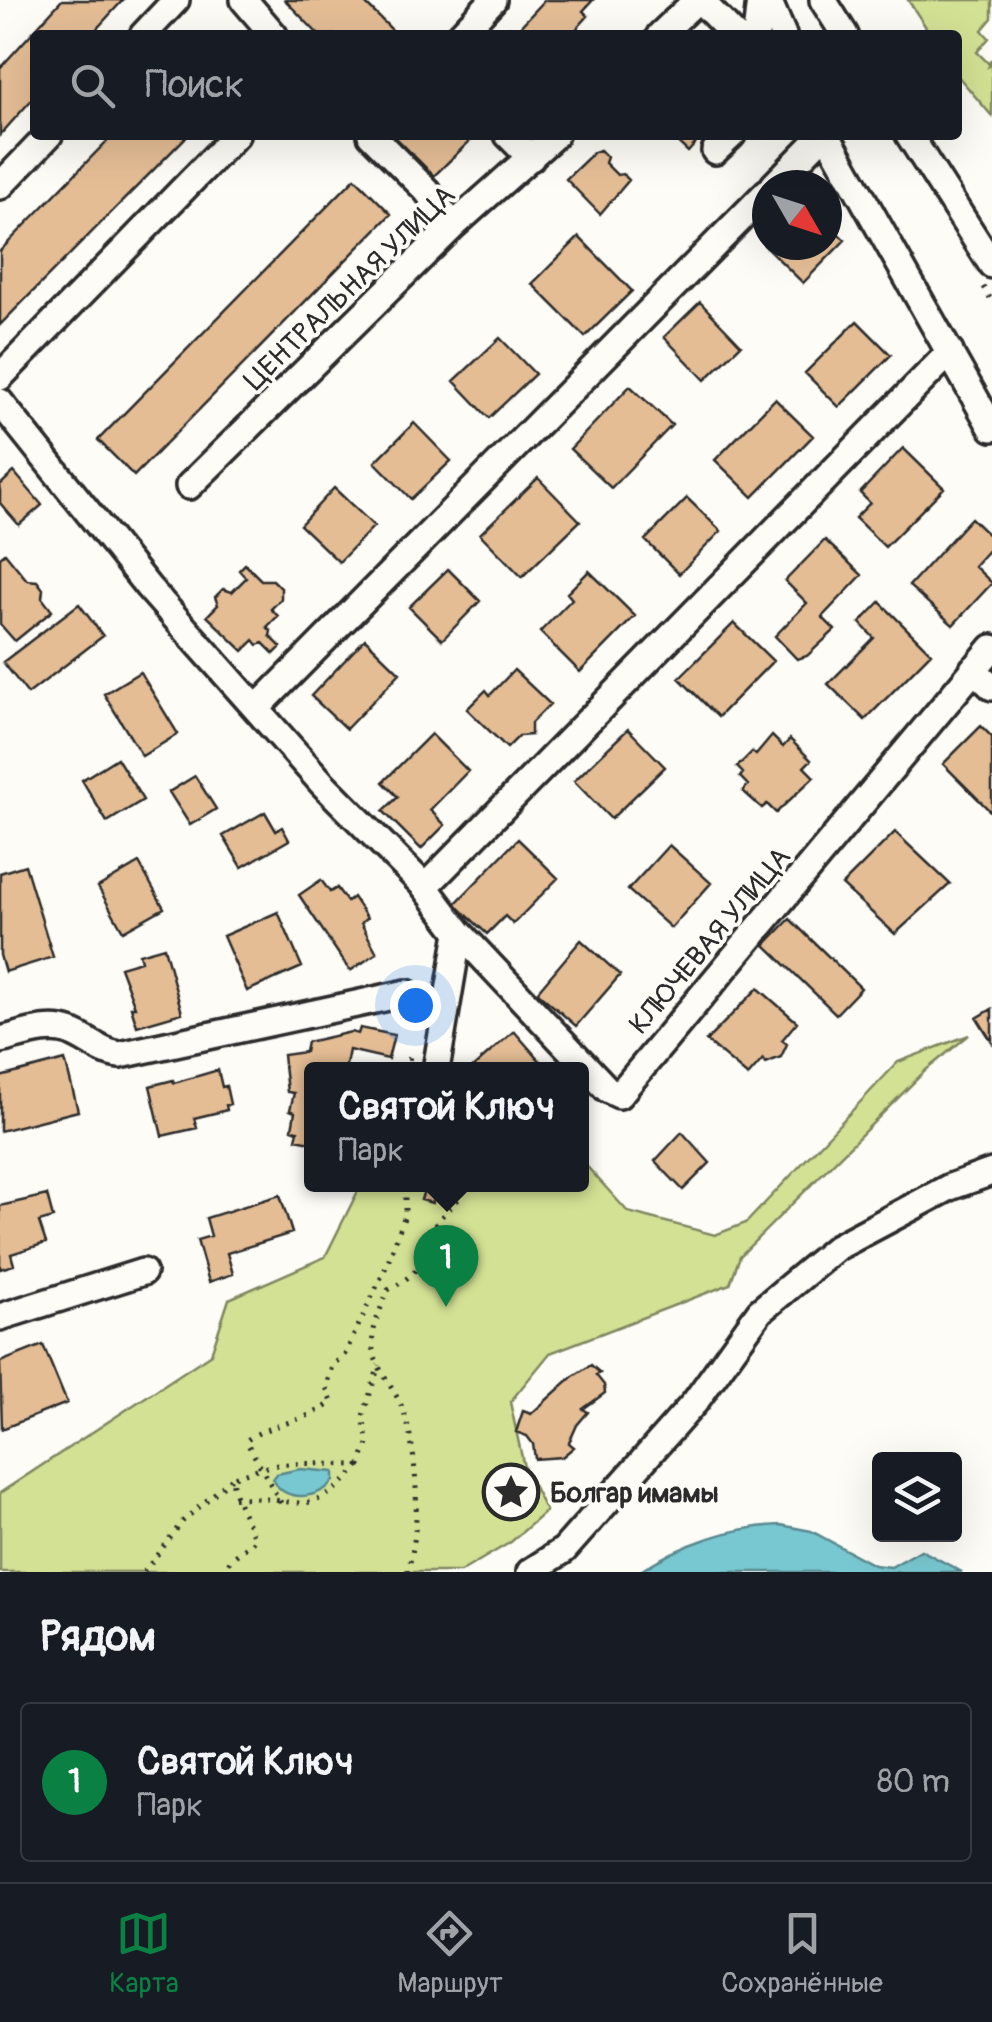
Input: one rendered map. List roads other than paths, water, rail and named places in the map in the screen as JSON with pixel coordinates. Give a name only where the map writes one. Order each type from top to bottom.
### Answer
[{"type":"street","points":[[148,30],[176,0]]},
{"type":"street","points":[[244,0],[270,30]]},
{"type":"street","points":[[465,30],[493,0]]},
{"type":"street","points":[[665,30],[698,0],[729,30]]},
{"type":"street","points":[[757,30],[760,0]]},
{"type":"street","points":[[768,0],[781,30]]},
{"type":"street","points":[[822,0],[842,30]]},
{"type":"street","points":[[0,186],[43,140]]},
{"type":"street","points":[[0,377],[231,140]]},
{"type":"street","points":[[376,140],[427,191],[454,226]]},
{"type":"street","points":[[513,140],[531,158]]},
{"type":"street","name":"ЦЕНТРАЛЬНАЯ УЛИЦА","points":[[189,486],[454,226],[550,140]]},
{"type":"street","points":[[789,170],[820,140]]},
{"type":"street","points":[[828,140],[992,428]]},
{"type":"street","points":[[912,140],[992,265]]},
{"type":"street","points":[[257,708],[752,207]]},
{"type":"street","points":[[425,887],[950,352]]},
{"type":"street","name":"КЛЮЧЕВАЯ УЛИЦА","points":[[2,413],[148,588],[322,783],[425,887],[458,932],[581,1062]]},
{"type":"street","name":"КЛЮЧЕВАЯ УЛИЦА","points":[[589,1071],[606,1089],[620,1094],[982,678],[992,648]]},
{"type":"street","points":[[437,1062],[458,932]]},
{"type":"street","points":[[0,1040],[60,1029],[110,1054],[120,1055],[407,993]]},
{"type":"street","points":[[530,1572],[564,1550],[694,1402],[760,1311],[837,1247],[950,1187],[992,1172]]},
{"type":"street","points":[[0,1318],[143,1272]]},
{"type":"water","points":[[300,1469],[334,1472],[334,1480],[320,1492],[302,1496],[285,1492],[273,1479],[277,1474]]},
{"type":"water","points":[[781,1525],[811,1531],[874,1565],[891,1567],[921,1550],[962,1572],[639,1572],[707,1539]]},
{"type":"place","name":"Святой Ключ","points":[[446,1307]]},
{"type":"place","name":"Болгар имамы","points":[[511,1492]]}]
